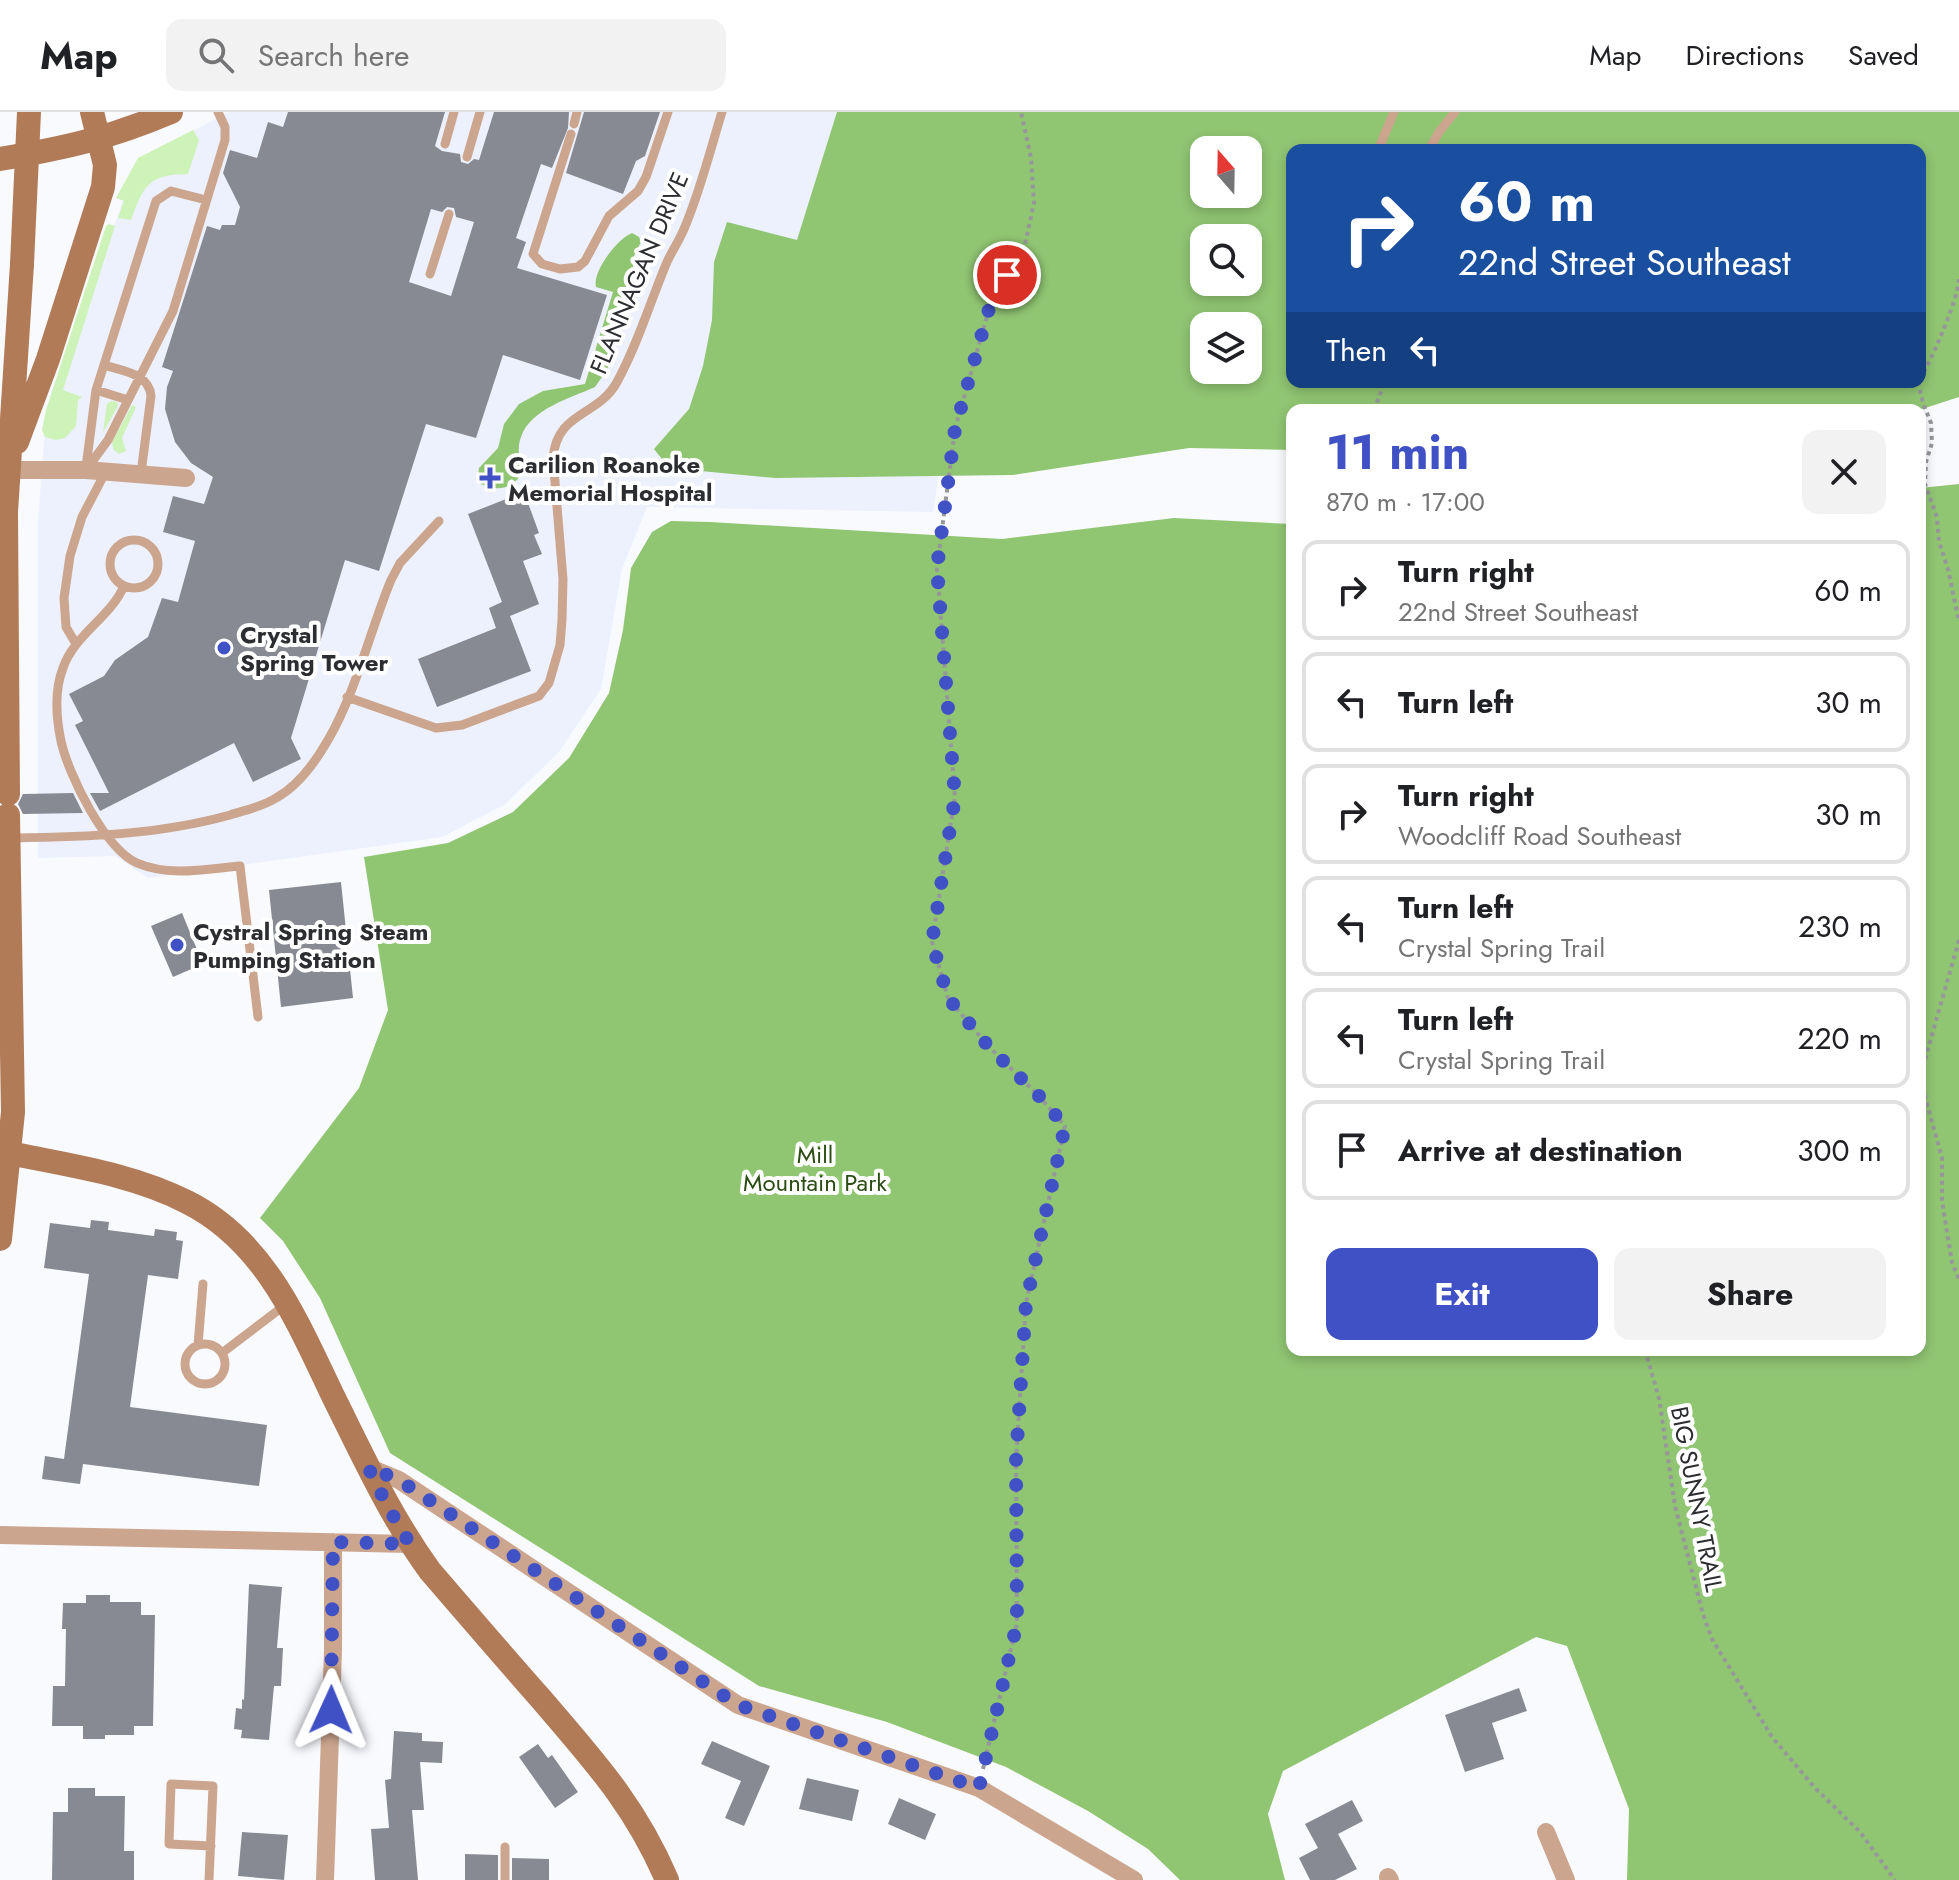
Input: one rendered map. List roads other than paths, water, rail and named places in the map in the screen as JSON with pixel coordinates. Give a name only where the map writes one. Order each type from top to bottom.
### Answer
[{"type":"street","points":[[0,1239],[4,1152],[13,1112],[3,470],[22,264],[29,112]]},
{"type":"street","points":[[3,470],[48,359],[103,187],[105,165],[92,112]]},
{"type":"street","points":[[0,159],[99,140],[171,112]]},
{"type":"street","points":[[3,470],[86,470],[186,478]]},
{"type":"street","points":[[4,1152],[80,1166],[138,1182],[186,1201],[216,1219],[239,1238],[266,1270],[287,1303],[389,1509],[410,1544],[618,1791],[651,1843],[667,1880]]},
{"type":"street","points":[[368,1467],[399,1480],[738,1705],[979,1788],[1134,1880]]},
{"type":"street","points":[[0,1535],[410,1544]]},
{"type":"street","points":[[325,1880],[333,1650],[333,1542]]},
{"type":"street","points":[[1546,1832],[1566,1880]]},
{"type":"lane","points":[[86,470],[108,440],[173,311],[225,140],[225,127],[218,112]]},
{"type":"lane","points":[[445,144],[454,112]]},
{"type":"lane","points":[[467,157],[480,112]]},
{"type":"lane","points":[[577,112],[533,254],[542,264],[560,269],[578,267],[585,261],[609,216],[638,191],[653,163],[668,112]]},
{"type":"lane","name":"FLANNAGAN DRIVE","points":[[347,697],[436,728],[462,725],[539,696],[549,683],[560,645],[563,600],[554,442],[573,418],[605,399],[616,385],[683,230],[722,112]]},
{"type":"lane","points":[[1381,144],[1394,112]]},
{"type":"lane","points":[[1432,144],[1455,112]]},
{"type":"lane","points":[[86,470],[96,390],[156,201],[171,191],[206,200]]},
{"type":"lane","points":[[430,274],[449,214]]},
{"type":"lane","points":[[104,365],[147,382],[151,396],[141,473]]},
{"type":"lane","points":[[96,390],[128,400]]},
{"type":"lane","points":[[76,644],[66,627],[64,598],[70,556],[82,517],[106,471]]},
{"type":"lane","points":[[6,800],[106,836],[217,818],[276,798],[298,782],[328,740],[391,580],[400,563],[439,521]]},
{"type":"lane","points":[[126,541],[142,541],[155,550],[157,573],[147,584],[124,586],[117,581],[110,567],[113,551],[126,541]]},
{"type":"lane","points":[[124,586],[113,607],[76,644],[63,666],[56,693],[61,742],[77,786],[106,836],[135,862],[174,872],[240,866],[258,1017]]},
{"type":"lane","points":[[198,1345],[203,1284]]},
{"type":"lane","points":[[222,1353],[287,1303]]},
{"type":"lane","points":[[208,1344],[222,1353],[225,1363],[222,1375],[212,1383],[199,1383],[188,1376],[185,1363],[189,1351],[198,1345],[208,1344]]},
{"type":"lane","points":[[209,1880],[211,1846],[213,1786],[171,1784],[169,1844],[211,1846]]},
{"type":"lane","points":[[505,1847],[505,1880]]},
{"type":"place","name":"Carilion Roanoke Memorial Hospital","points":[[490,478]]},
{"type":"place","name":"Crystal Spring Tower","points":[[224,648]]},
{"type":"place","name":"Cystral Spring Steam Pumping Station","points":[[177,945]]},
{"type":"park label","name":"Mill Mountain Park","points":[[815,1168]]}]
